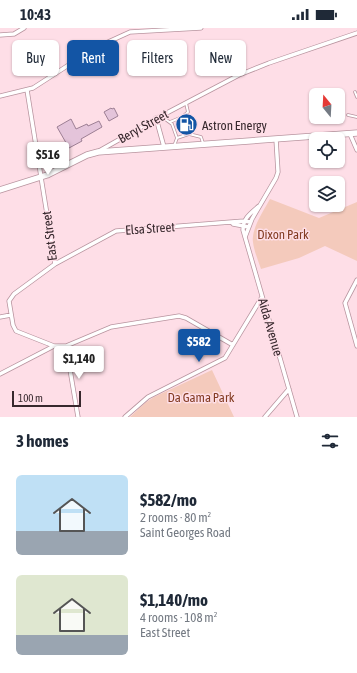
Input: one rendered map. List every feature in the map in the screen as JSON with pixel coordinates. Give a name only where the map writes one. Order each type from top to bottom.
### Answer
[{"type":"main road","points":[[98,152],[357,133]]},
{"type":"main road","name":"Beryl Street","points":[[0,190],[57,171],[87,155],[98,152]]},
{"type":"street","points":[[0,35],[14,34],[24,28]]},
{"type":"street","points":[[0,96],[27,90],[47,80],[96,48],[130,32],[201,28]]},
{"type":"street","name":"Beryl Street","points":[[98,152],[156,118],[253,69],[357,33]]},
{"type":"street","name":"East Street","points":[[27,90],[55,264],[12,296],[9,303],[13,325],[16,331],[54,346],[66,346]]},
{"type":"street","points":[[156,118],[164,147]]},
{"type":"street","points":[[350,134],[357,150]]},
{"type":"street","points":[[245,237],[250,222],[278,172],[276,139]]},
{"type":"street","points":[[244,221],[259,206]]},
{"type":"street","name":"Elsa Street","points":[[55,264],[119,231],[244,221],[250,222]]},
{"type":"street","name":"Aida Avenue","points":[[244,221],[243,226],[245,237],[297,417]]},
{"type":"street","name":"Elsa Street","points":[[230,223],[249,227]]},
{"type":"street","points":[[357,280],[345,303],[357,346]]},
{"type":"street","points":[[125,417],[148,397],[225,358],[262,296]]},
{"type":"street","points":[[0,318],[11,315]]},
{"type":"street","points":[[78,417],[66,346],[111,326],[179,316],[186,318],[233,345]]},
{"type":"street","points":[[0,374],[54,346]]},
{"type":"street","points":[[265,417],[288,389]]},
{"type":"lane","points":[[355,92],[357,97]]},
{"type":"lane","points":[[170,122],[182,117],[188,112],[186,103]]},
{"type":"lane","points":[[348,115],[357,117]]},
{"type":"lane","points":[[161,116],[174,126],[177,138],[174,146]]},
{"type":"lane","points":[[177,138],[182,135],[193,134],[201,137],[203,144]]},
{"type":"green space","name":"Dixon Park","points":[[270,199],[319,218],[333,212],[345,212],[345,207],[357,202],[357,261],[325,246],[299,258],[261,269],[253,242],[254,231],[258,220]]},
{"type":"green space","name":"Da Gama Park","points":[[212,370],[234,417],[130,417],[154,397]]},
{"type":"building","points":[[114,108],[118,116],[109,121],[104,112]]},
{"type":"building","points":[[187,116],[191,132],[185,133],[181,120]]},
{"type":"building","points":[[71,119],[76,129],[99,121],[102,127],[69,148],[57,127]]},
{"type":"place","name":"Astron Energy","points":[[186,125]]}]
